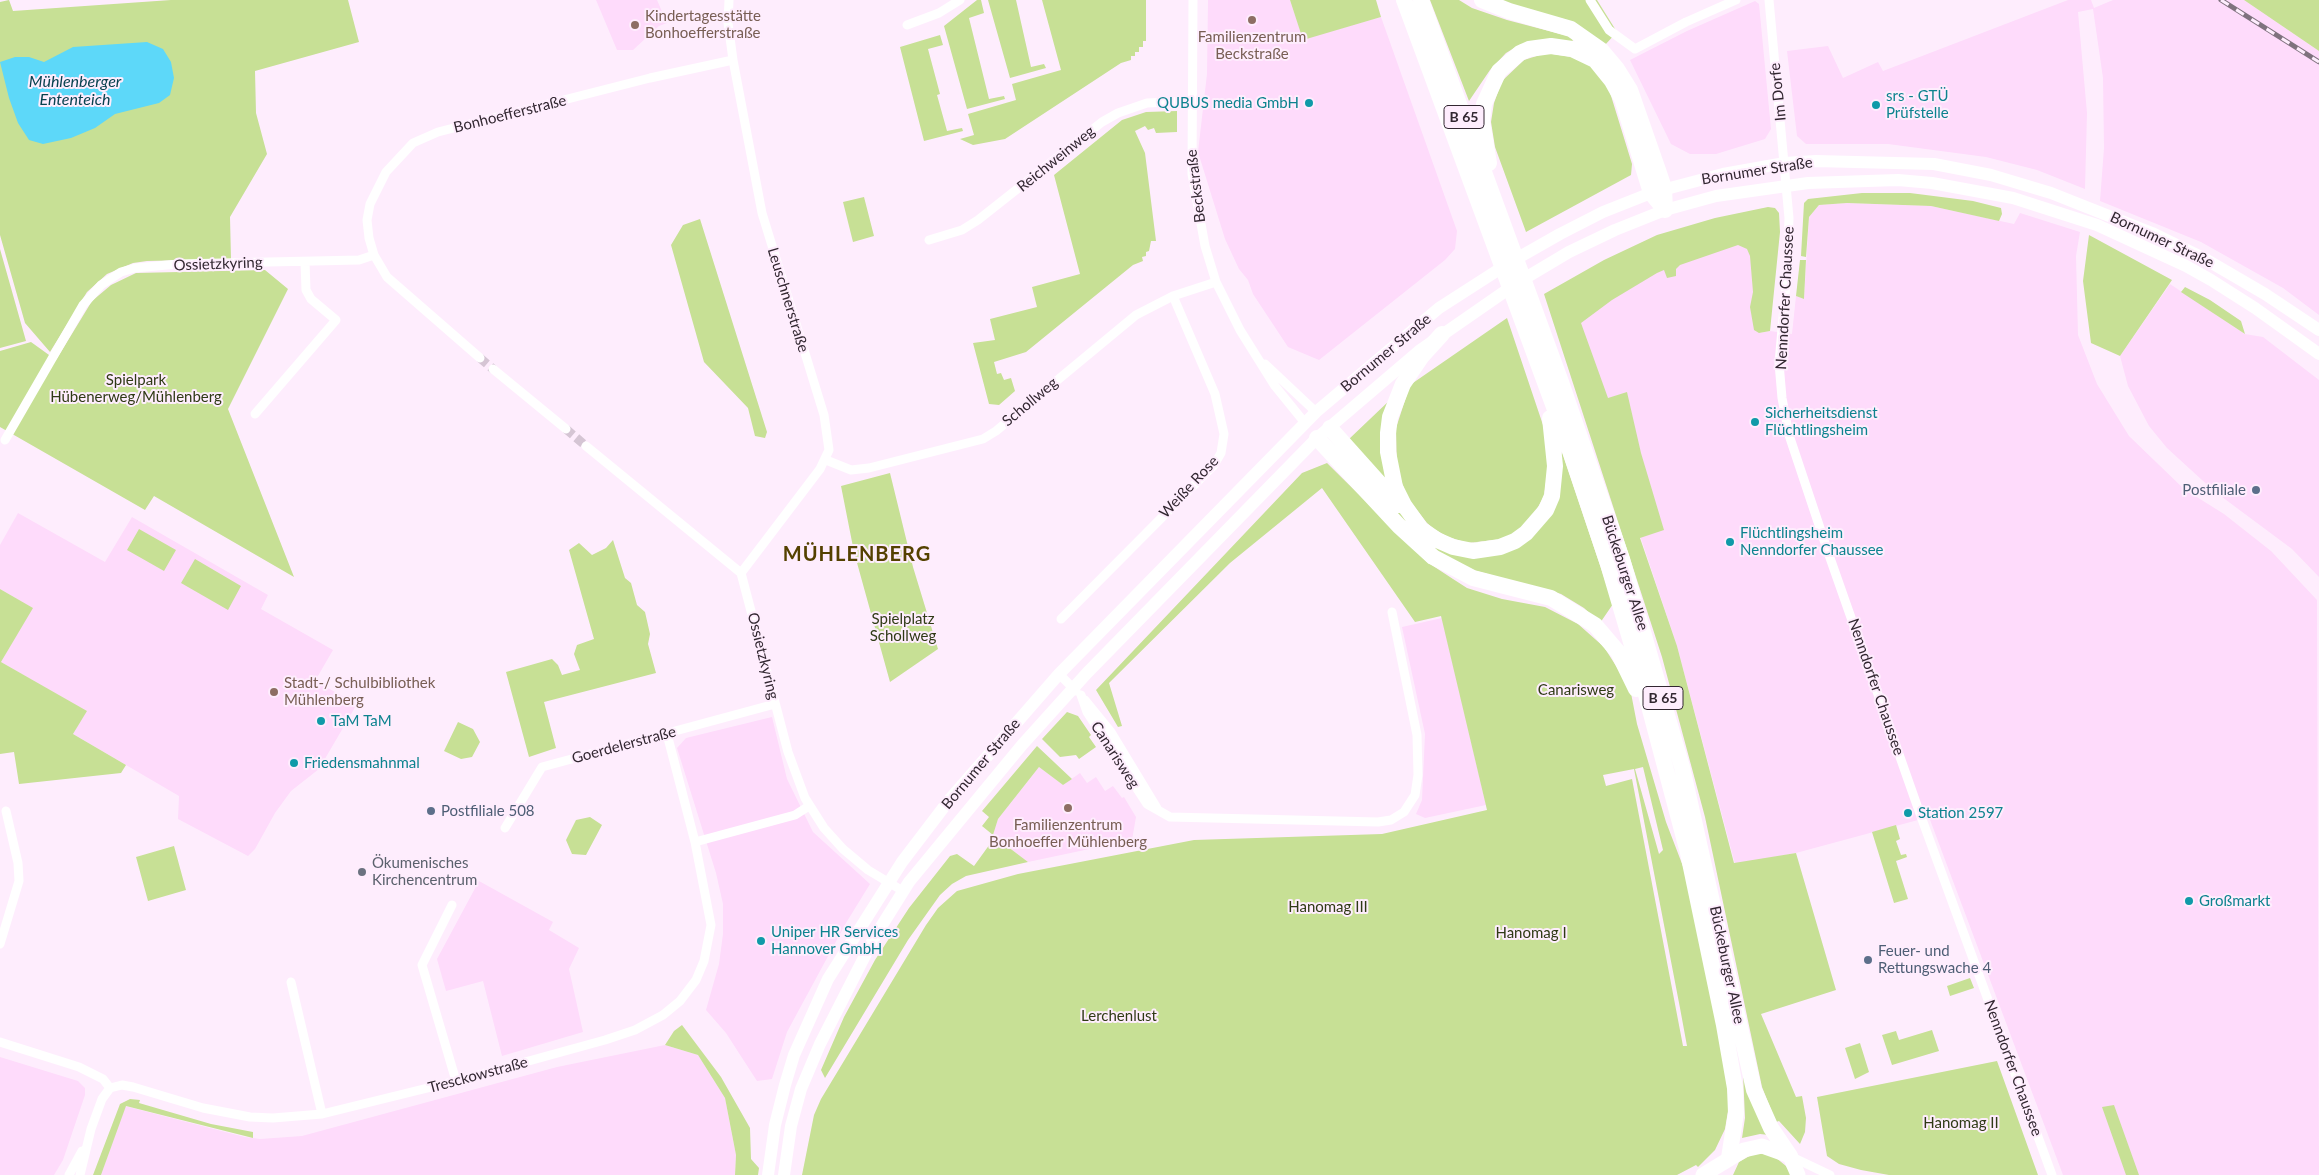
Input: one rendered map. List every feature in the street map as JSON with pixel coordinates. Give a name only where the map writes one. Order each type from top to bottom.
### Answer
[{"type":"highway","name":"Bückeburger Allee","points":[[1404,0],[1500,238]]},
{"type":"highway","name":"Bückeburger Allee","points":[[1421,0],[1500,238],[1618,550],[1656,672],[1682,767],[1754,1090],[1771,1128],[1790,1156]]},
{"type":"highway","points":[[1482,0],[1509,11],[1571,29],[1600,50],[1617,69],[1630,90],[1657,190]]},
{"type":"highway","points":[[1500,238],[1482,121],[1484,104],[1499,71],[1514,58],[1529,49],[1551,46],[1572,49],[1594,60],[1603,70],[1622,99],[1664,210]]},
{"type":"highway","name":"Bückeburger Allee","points":[[1530,320],[1568,445],[1608,564],[1662,747],[1688,853],[1735,1088],[1735,1131],[1729,1158]]},
{"type":"highway","points":[[1323,433],[1421,529],[1437,540],[1452,547],[1473,551],[1485,550],[1515,541],[1537,522],[1546,510],[1555,480],[1555,447],[1530,320]]},
{"type":"highway","points":[[1421,529],[1404,505],[1395,487],[1388,452],[1388,433],[1390,417],[1403,384],[1422,356],[1442,334]]},
{"type":"highway","points":[[1323,433],[1399,526],[1433,557],[1472,578],[1551,598],[1580,615],[1608,639],[1628,670],[1638,691],[1667,810],[1688,853]]},
{"type":"main road","name":"Bornumer Straße","points":[[768,1175],[776,1117],[794,1055],[828,978],[902,862],[950,799],[1059,674],[1316,412],[1439,308],[1560,234],[1603,212],[1657,190],[1723,174],[1784,163],[1861,161],[1934,164],[1992,175],[2051,193],[2182,247],[2265,294],[2319,330]]},
{"type":"main road","name":"Bornumer Straße","points":[[784,1175],[791,1126],[801,1089],[847,988],[874,938],[903,891],[1009,760],[1077,692],[1323,433],[1389,375],[1442,334],[1517,282],[1569,252],[1615,230],[1664,210],[1716,196],[1786,185],[1898,180],[1932,183],[1990,192],[2052,209],[2096,225],[2186,266],[2255,308],[2319,354]]},
{"type":"main road","points":[[1316,412],[1323,433]]},
{"type":"main road","points":[[1305,423],[1323,433]]},
{"type":"main road","points":[[1703,1175],[1750,1147],[1762,1146],[1790,1156]]},
{"type":"main road","name":"B 65","points":[[1790,1156],[1798,1175]]},
{"type":"main road","name":"B 65","points":[[1724,1175],[1729,1158]]},
{"type":"street","name":"Leuschnerstraße","points":[[729,0],[728,23],[733,60],[762,213],[824,415],[828,437],[826,460]]},
{"type":"street","points":[[907,25],[939,13],[960,0]]},
{"type":"street","name":"Beckstraße","points":[[1193,0],[1191,152],[1195,197],[1205,246],[1216,282],[1240,330],[1275,386],[1305,423]]},
{"type":"street","points":[[1590,0],[1609,30],[1635,49],[1686,22],[1736,0]]},
{"type":"street","name":"Im Dorfe","points":[[1769,0],[1786,185]]},
{"type":"street","name":"Bonhoefferstraße","points":[[374,256],[368,238],[370,204],[386,172],[413,143],[438,132],[650,78],[733,60]]},
{"type":"street","name":"Reichweinweg","points":[[929,240],[962,230],[978,220],[1102,122],[1118,113],[1147,103],[1191,101]]},
{"type":"street","name":"Nenndorfer Chaussee","points":[[1786,185],[1789,218],[1788,257],[1779,364],[1782,398],[1789,435],[1829,556],[1919,811],[2052,1175]]},
{"type":"street","points":[[374,256],[387,278],[480,358]]},
{"type":"street","name":"Ossietzkyring","points":[[5,440],[83,305],[101,285],[121,272],[148,266],[359,260],[374,256]]},
{"type":"street","points":[[255,414],[336,320],[311,298],[306,290],[306,262]]},
{"type":"street","name":"Schollweg","points":[[826,460],[851,470],[869,468],[983,439],[996,431],[1136,315],[1173,296],[1216,282]]},
{"type":"street","name":"Weiße Rose","points":[[1061,619],[1214,465],[1221,453],[1224,434],[1216,394],[1173,296]]},
{"type":"street","name":"Beckstraße","points":[[1258,358],[1316,412]]},
{"type":"street","points":[[493,369],[566,429]]},
{"type":"street","points":[[586,446],[741,573],[826,460]]},
{"type":"street","name":"Ossietzkyring","points":[[741,573],[793,767],[810,806],[824,828],[843,849],[868,870],[903,891]]},
{"type":"street","name":"Canarisweg","points":[[1059,674],[1099,716],[1157,808],[1170,817],[1185,819],[1378,822],[1391,820],[1404,812],[1415,795],[1418,775],[1418,735],[1392,612]]},
{"type":"street","name":"Goerdelerstraße","points":[[505,828],[542,767],[775,704]]},
{"type":"street","name":"Tresckowstraße","points":[[110,1088],[122,1085],[133,1087],[203,1108],[250,1117],[273,1118],[322,1114],[456,1081],[627,1033],[663,1015],[680,1001],[696,980],[704,961],[711,926],[695,842],[667,734]]},
{"type":"street","points":[[695,842],[796,815],[810,806]]},
{"type":"street","points":[[0,944],[20,881],[18,863],[6,811]]},
{"type":"street","points":[[452,904],[422,965],[456,1081]]},
{"type":"street","points":[[291,982],[322,1114]]},
{"type":"street","points":[[0,1042],[79,1067],[103,1079],[110,1088],[102,1099],[87,1142],[80,1175]]},
{"type":"street","points":[[69,1174],[87,1142]]},
{"type":"street","points":[[1790,1156],[1830,1175]]},
{"type":"shaded area","name":"Kindertagesstätte Bonhoefferstraße","points":[[596,0],[657,0],[667,23],[659,26],[633,50],[617,50]]},
{"type":"shaded area","points":[[1208,0],[1290,0],[1303,39],[1381,17],[1457,231],[1455,249],[1445,260],[1319,360],[1288,347],[1253,294],[1248,280],[1239,269],[1225,239],[1198,152],[1207,74]]},
{"type":"shaded area","points":[[2068,0],[2091,0],[2094,8],[2113,0],[2244,0],[2319,51],[2319,315],[2283,288],[2201,242],[2100,201],[2104,148],[2103,78],[2093,9],[2078,12],[2087,113],[2085,189],[2037,170],[1986,157],[1888,144],[1806,144],[1797,136],[1787,51],[1828,46],[1843,78],[1878,62],[1883,71]]},
{"type":"shaded area","points":[[1755,1],[1759,4],[1771,129],[1765,139],[1716,154],[1690,154],[1671,144],[1630,60],[1687,31]]},
{"type":"shaded area","points":[[1847,203],[1931,206],[2014,224],[2020,213],[2080,232],[2076,256],[2078,335],[2097,384],[2129,436],[2184,489],[2224,514],[2271,551],[2317,600],[2319,1175],[2063,1175],[1929,817],[1796,853],[1735,864],[1677,646],[1564,309],[1720,238],[1764,235],[1759,333],[1770,331],[1792,334],[1796,296],[1804,299],[1809,217],[1819,205]]},
{"type":"shaded area","points":[[2170,284],[2245,334],[2263,337],[2319,380],[2319,577],[2292,549],[2214,491],[2167,448],[2149,426],[2128,386],[2120,356]]},
{"type":"shaded area","points":[[18,513],[105,562],[132,517],[268,595],[261,609],[333,650],[315,681],[357,704],[319,769],[291,791],[275,813],[255,849],[248,856],[178,819],[179,796],[73,734],[86,711],[1,662],[32,608],[0,589],[0,545]]},
{"type":"shaded area","points":[[1442,618],[1486,805],[1425,818],[1416,814],[1422,800],[1425,734],[1402,627]]},
{"type":"shaded area","points":[[772,717],[787,779],[813,832],[870,884],[846,923],[787,1032],[772,1079],[757,1081],[726,1033],[706,1010],[719,964],[723,934],[723,904],[716,873],[677,748],[686,738]]},
{"type":"shaded area","name":"Familienzentrum Bonhoeffer Mühlenberg","points":[[1039,767],[1063,785],[1080,773],[1087,783],[1096,777],[1105,791],[1113,786],[1122,798],[1124,797],[1136,817],[1132,840],[1028,862],[993,835],[998,819]]},
{"type":"shaded area","points":[[479,881],[553,922],[549,930],[579,948],[569,969],[583,1032],[502,1056],[483,981],[446,991],[437,959]]},
{"type":"shaded area","points":[[665,1045],[698,1055],[725,1098],[736,1155],[735,1175],[101,1175],[125,1106],[245,1137],[260,1139],[302,1136],[557,1067]]},
{"type":"shaded area","points":[[0,1057],[78,1081],[85,1088],[85,1095],[63,1160],[54,1175],[0,1175]]},
{"type":"green space","points":[[9,0],[13,11],[171,0],[348,0],[359,42],[255,71],[256,113],[267,154],[230,217],[231,259],[147,261],[133,263],[107,274],[87,292],[50,352],[25,323],[0,235],[0,2]]},
{"type":"green space","points":[[977,0],[981,0],[984,13],[969,18],[989,99],[1004,96],[1005,99],[967,109],[944,26]]},
{"type":"green space","points":[[988,0],[1016,0],[1031,67],[1044,64],[1046,68],[1010,78]]},
{"type":"green space","points":[[1042,0],[1146,0],[1146,41],[1143,41],[1143,47],[1139,47],[1139,52],[1135,52],[1135,56],[1131,56],[1131,60],[1121,63],[1005,139],[973,145],[960,139],[974,135],[968,114],[1016,100],[1012,84],[1061,70]]},
{"type":"green space","points":[[1290,0],[1376,0],[1381,17],[1303,40]]},
{"type":"green space","points":[[1430,0],[1459,0],[1472,8],[1507,20],[1572,37],[1573,42],[1521,44],[1506,53],[1490,70],[1469,101]]},
{"type":"green space","points":[[1498,0],[1597,0],[1617,32],[1605,45],[1573,23]]},
{"type":"green space","points":[[2244,0],[2319,0],[2319,51]]},
{"type":"green space","points":[[940,35],[943,45],[928,49],[940,94],[937,95],[947,131],[962,128],[963,131],[924,141],[900,47]]},
{"type":"green space","points":[[1546,53],[1584,59],[1608,86],[1632,164],[1631,175],[1526,232],[1495,147],[1491,122],[1494,103],[1502,81],[1524,60]]},
{"type":"green space","points":[[1177,111],[1177,132],[1156,133],[1154,128],[1148,130],[1145,126],[1135,131],[1145,153],[1156,241],[1151,241],[1149,251],[1146,252],[1146,256],[1142,257],[1143,261],[1133,265],[1026,352],[994,362],[997,374],[1001,373],[1004,380],[1011,378],[1015,391],[999,405],[989,404],[973,343],[995,340],[990,319],[1037,307],[1032,287],[1080,274],[1054,175],[1122,120],[1146,112]]},
{"type":"green space","points":[[1862,193],[1910,193],[1973,201],[2001,208],[2002,214],[1999,221],[1931,206],[1847,203],[1819,205],[1809,217],[1806,257],[1801,256],[1804,203],[1808,199]]},
{"type":"green space","points":[[864,197],[874,236],[853,242],[843,202]]},
{"type":"green space","points":[[1768,207],[1775,208],[1779,213],[1780,232],[1770,331],[1759,333],[1754,330],[1750,307],[1753,292],[1750,256],[1747,249],[1738,245],[1680,265],[1676,269],[1676,276],[1667,278],[1664,270],[1657,273],[1612,300],[1581,323],[1608,398],[1627,392],[1641,453],[1664,530],[1640,538],[1677,646],[1734,863],[1796,853],[1836,990],[1761,1014],[1796,1097],[1802,1096],[1806,1118],[1805,1132],[1800,1144],[1779,1121],[1776,1122],[1762,1087],[1705,817],[1662,657],[1544,294],[1604,260],[1657,235],[1715,218]]},
{"type":"green space","points":[[700,219],[767,432],[765,438],[755,436],[748,408],[704,362],[671,245],[683,225]]},
{"type":"green space","points":[[2089,235],[2172,280],[2120,356],[2091,343],[2083,281]]},
{"type":"green space","points":[[0,249],[26,341],[0,348]]},
{"type":"green space","points":[[1800,260],[1806,260],[1804,299],[1796,296]]},
{"type":"green space","name":"Spielpark Hübenerweg/Mühlenberg","points":[[265,270],[288,289],[228,409],[294,577],[154,496],[145,510],[0,427],[0,351],[31,342],[56,360],[92,301],[111,285],[136,273]]},
{"type":"green space","points":[[2185,287],[2210,300],[2241,321],[2245,334],[2181,292]]},
{"type":"green space","points":[[1507,318],[1545,431],[1549,461],[1544,496],[1532,518],[1520,530],[1503,539],[1468,543],[1448,537],[1434,529],[1407,497],[1397,469],[1396,428],[1410,385]]},
{"type":"green space","points":[[1391,399],[1388,484],[1348,440]]},
{"type":"green space","points":[[1339,449],[1423,537],[1438,547],[1533,536],[1562,452],[1613,604],[1600,623],[1584,608],[1561,594],[1458,566],[1419,537]]},
{"type":"green space","points":[[1327,463],[1427,562],[1467,588],[1502,599],[1545,607],[1578,624],[1604,647],[1630,688],[1637,724],[1666,822],[1689,882],[1725,1063],[1729,1105],[1725,1129],[1715,1150],[1698,1167],[1696,1165],[1677,1175],[802,1175],[814,1115],[821,1099],[926,925],[938,908],[957,891],[1018,874],[1194,840],[1382,834],[1487,810],[1441,616],[1415,622],[1322,488],[1230,563],[1109,683],[1122,726],[1118,727],[1096,690],[1302,473]],"holes":[[[1643,767],[1663,850],[1659,854],[1635,769]],[[1634,769],[1680,1008],[1687,1046],[1683,1046],[1632,779],[1606,786],[1603,775]]]},
{"type":"green space","name":"Spielplatz Schollweg","points":[[890,473],[913,567],[938,649],[890,682],[854,552],[841,486]]},
{"type":"green space","points":[[139,529],[176,550],[164,571],[127,550]]},
{"type":"green space","points":[[613,540],[625,578],[631,583],[637,605],[645,612],[650,634],[648,644],[656,673],[544,702],[556,748],[529,757],[506,672],[552,659],[558,665],[562,675],[580,670],[574,654],[577,645],[594,639],[569,550],[579,543],[592,555],[606,548]]},
{"type":"green space","points":[[195,559],[241,586],[228,610],[181,583]]},
{"type":"green space","points":[[0,589],[33,608],[1,662],[87,711],[73,734],[126,765],[121,773],[19,784],[14,752],[0,754]]},
{"type":"green space","points":[[1067,712],[1078,716],[1091,735],[1089,737],[1096,747],[1079,759],[1076,755],[1060,757],[1042,739]]},
{"type":"green space","points":[[458,722],[473,729],[480,742],[472,757],[461,759],[444,751]]},
{"type":"green space","points":[[1037,746],[1072,779],[1063,785],[1039,767],[998,819],[993,835],[982,826],[989,817],[982,811]]},
{"type":"green space","points":[[590,817],[602,825],[586,855],[572,854],[566,840],[576,820]]},
{"type":"green space","points":[[1896,825],[1900,839],[1896,841],[1901,855],[1906,854],[1907,857],[1896,861],[1908,899],[1894,903],[1872,832]]},
{"type":"green space","points":[[995,837],[1028,862],[966,876],[952,884],[940,895],[908,940],[825,1078],[821,1070],[844,1017],[875,960],[909,908],[950,856],[957,854],[974,866]]},
{"type":"green space","points":[[174,846],[186,890],[148,901],[136,857]]},
{"type":"green space","points":[[1970,978],[1974,988],[1950,996],[1947,986]]},
{"type":"green space","points":[[682,1025],[721,1077],[750,1128],[751,1159],[759,1168],[758,1175],[735,1175],[736,1155],[725,1098],[698,1055],[665,1045],[674,1031]]},
{"type":"green space","points":[[1932,1030],[1939,1051],[1892,1065],[1882,1035],[1896,1031],[1899,1040]]},
{"type":"green space","points":[[1860,1043],[1869,1072],[1855,1079],[1845,1048]]},
{"type":"green space","name":"Hanomag II","points":[[1997,1061],[2038,1175],[1889,1175],[1839,1164],[1827,1156],[1817,1097]]},
{"type":"green space","points":[[1743,1074],[1769,1135],[1760,1134],[1742,1138],[1745,1118]]},
{"type":"green space","points":[[130,1099],[140,1100],[139,1103],[211,1124],[253,1132],[253,1138],[126,1106],[101,1175],[93,1175],[120,1104]]},
{"type":"green space","points":[[2114,1105],[2139,1175],[2126,1175],[2102,1107]]},
{"type":"green space","points":[[1753,1154],[1775,1157],[1786,1166],[1791,1175],[1733,1175],[1739,1162]]},
{"type":"water","name":"Mühlenberger Ententeich","points":[[147,42],[163,49],[171,62],[174,78],[170,95],[159,103],[115,114],[95,128],[71,138],[43,144],[29,140],[18,123],[9,98],[0,62],[15,57],[29,57],[44,62],[73,47]]},
{"type":"tunnel","points":[[480,358],[493,369]]},
{"type":"tunnel","points":[[566,429],[586,446]]},
{"type":"railway","points":[[2221,0],[2319,62]]},
{"type":"place","name":"Familienzentrum Beckstraße","points":[[1252,20]]},
{"type":"place","name":"Kindertagesstätte Bonhoefferstraße","points":[[635,25]]},
{"type":"place","name":"QUBUS media GmbH","points":[[1309,103]]},
{"type":"place","name":"srs - GTÜ Prüfstelle","points":[[1876,105]]},
{"type":"place","name":"Sicherheitsdienst Flüchtlingsheim","points":[[1755,422]]},
{"type":"place","name":"Postfiliale","points":[[2256,490]]},
{"type":"place","name":"Flüchtlingsheim Nenndorfer Chaussee","points":[[1730,542]]},
{"type":"place","name":"Stadt-/ Schulbibliothek Mühlenberg","points":[[274,692]]},
{"type":"place","name":"TaM TaM","points":[[321,721]]},
{"type":"place","name":"Friedensmahnmal","points":[[294,763]]},
{"type":"place","name":"Familienzentrum Bonhoeffer Mühlenberg","points":[[1068,808]]},
{"type":"place","name":"Postfiliale 508","points":[[431,811]]},
{"type":"place","name":"Station 2597","points":[[1908,813]]},
{"type":"place","name":"Ökumenisches Kirchencentrum","points":[[362,872]]},
{"type":"place","name":"Großmarkt","points":[[2189,901]]},
{"type":"place","name":"Uniper HR Services Hannover GmbH","points":[[761,941]]},
{"type":"place","name":"Feuer- und Rettungswache 4","points":[[1868,960]]},
{"type":"district","name":"MÜHLENBERG","points":[[857,555]]},
{"type":"park label","name":"Hanomag III","points":[[1328,907]]},
{"type":"park label","name":"Hanomag I","points":[[1531,933]]},
{"type":"park label","name":"Lerchenlust","points":[[1119,1016]]}]
